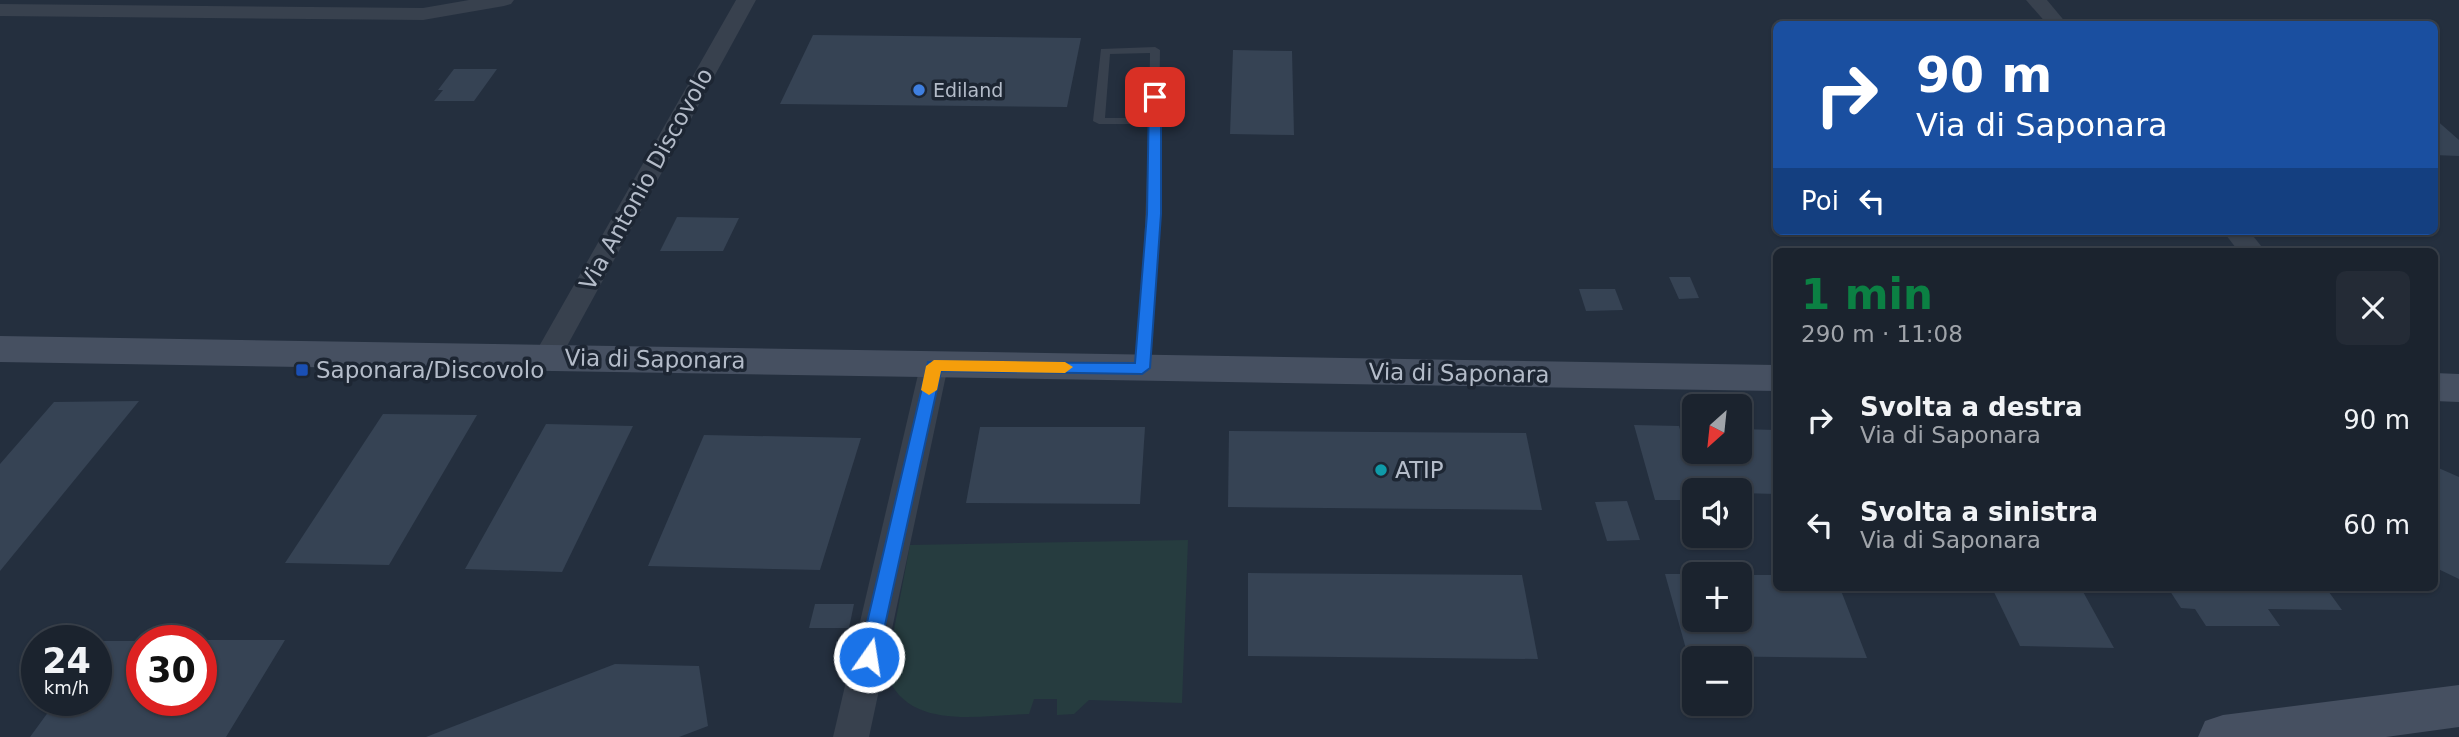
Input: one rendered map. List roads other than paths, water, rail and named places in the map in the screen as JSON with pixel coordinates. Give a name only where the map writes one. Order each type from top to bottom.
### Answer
[{"type":"street","points":[[0,10],[429,7],[504,0]]},
{"type":"street","name":"Via Antonio Discovolo","points":[[547,357],[746,0]]},
{"type":"street","points":[[2036,0],[2054,21]]},
{"type":"street","name":"Via di Saponara","points":[[0,349],[934,366],[1143,356],[1773,377]]},
{"type":"street","points":[[851,737],[934,366]]},
{"type":"street","points":[[2438,387],[2459,388]]},
{"type":"street","points":[[2223,737],[2459,706]]},
{"type":"lane","points":[[1143,356],[1154,214],[1155,121],[1155,50],[1105,51],[1099,121],[1155,121]]},
{"type":"place","name":"Ediland","points":[[919,90]]},
{"type":"place","name":"Saponara/Discovolo","points":[[302,370]]},
{"type":"place","name":"ATIP","points":[[1381,470]]}]
